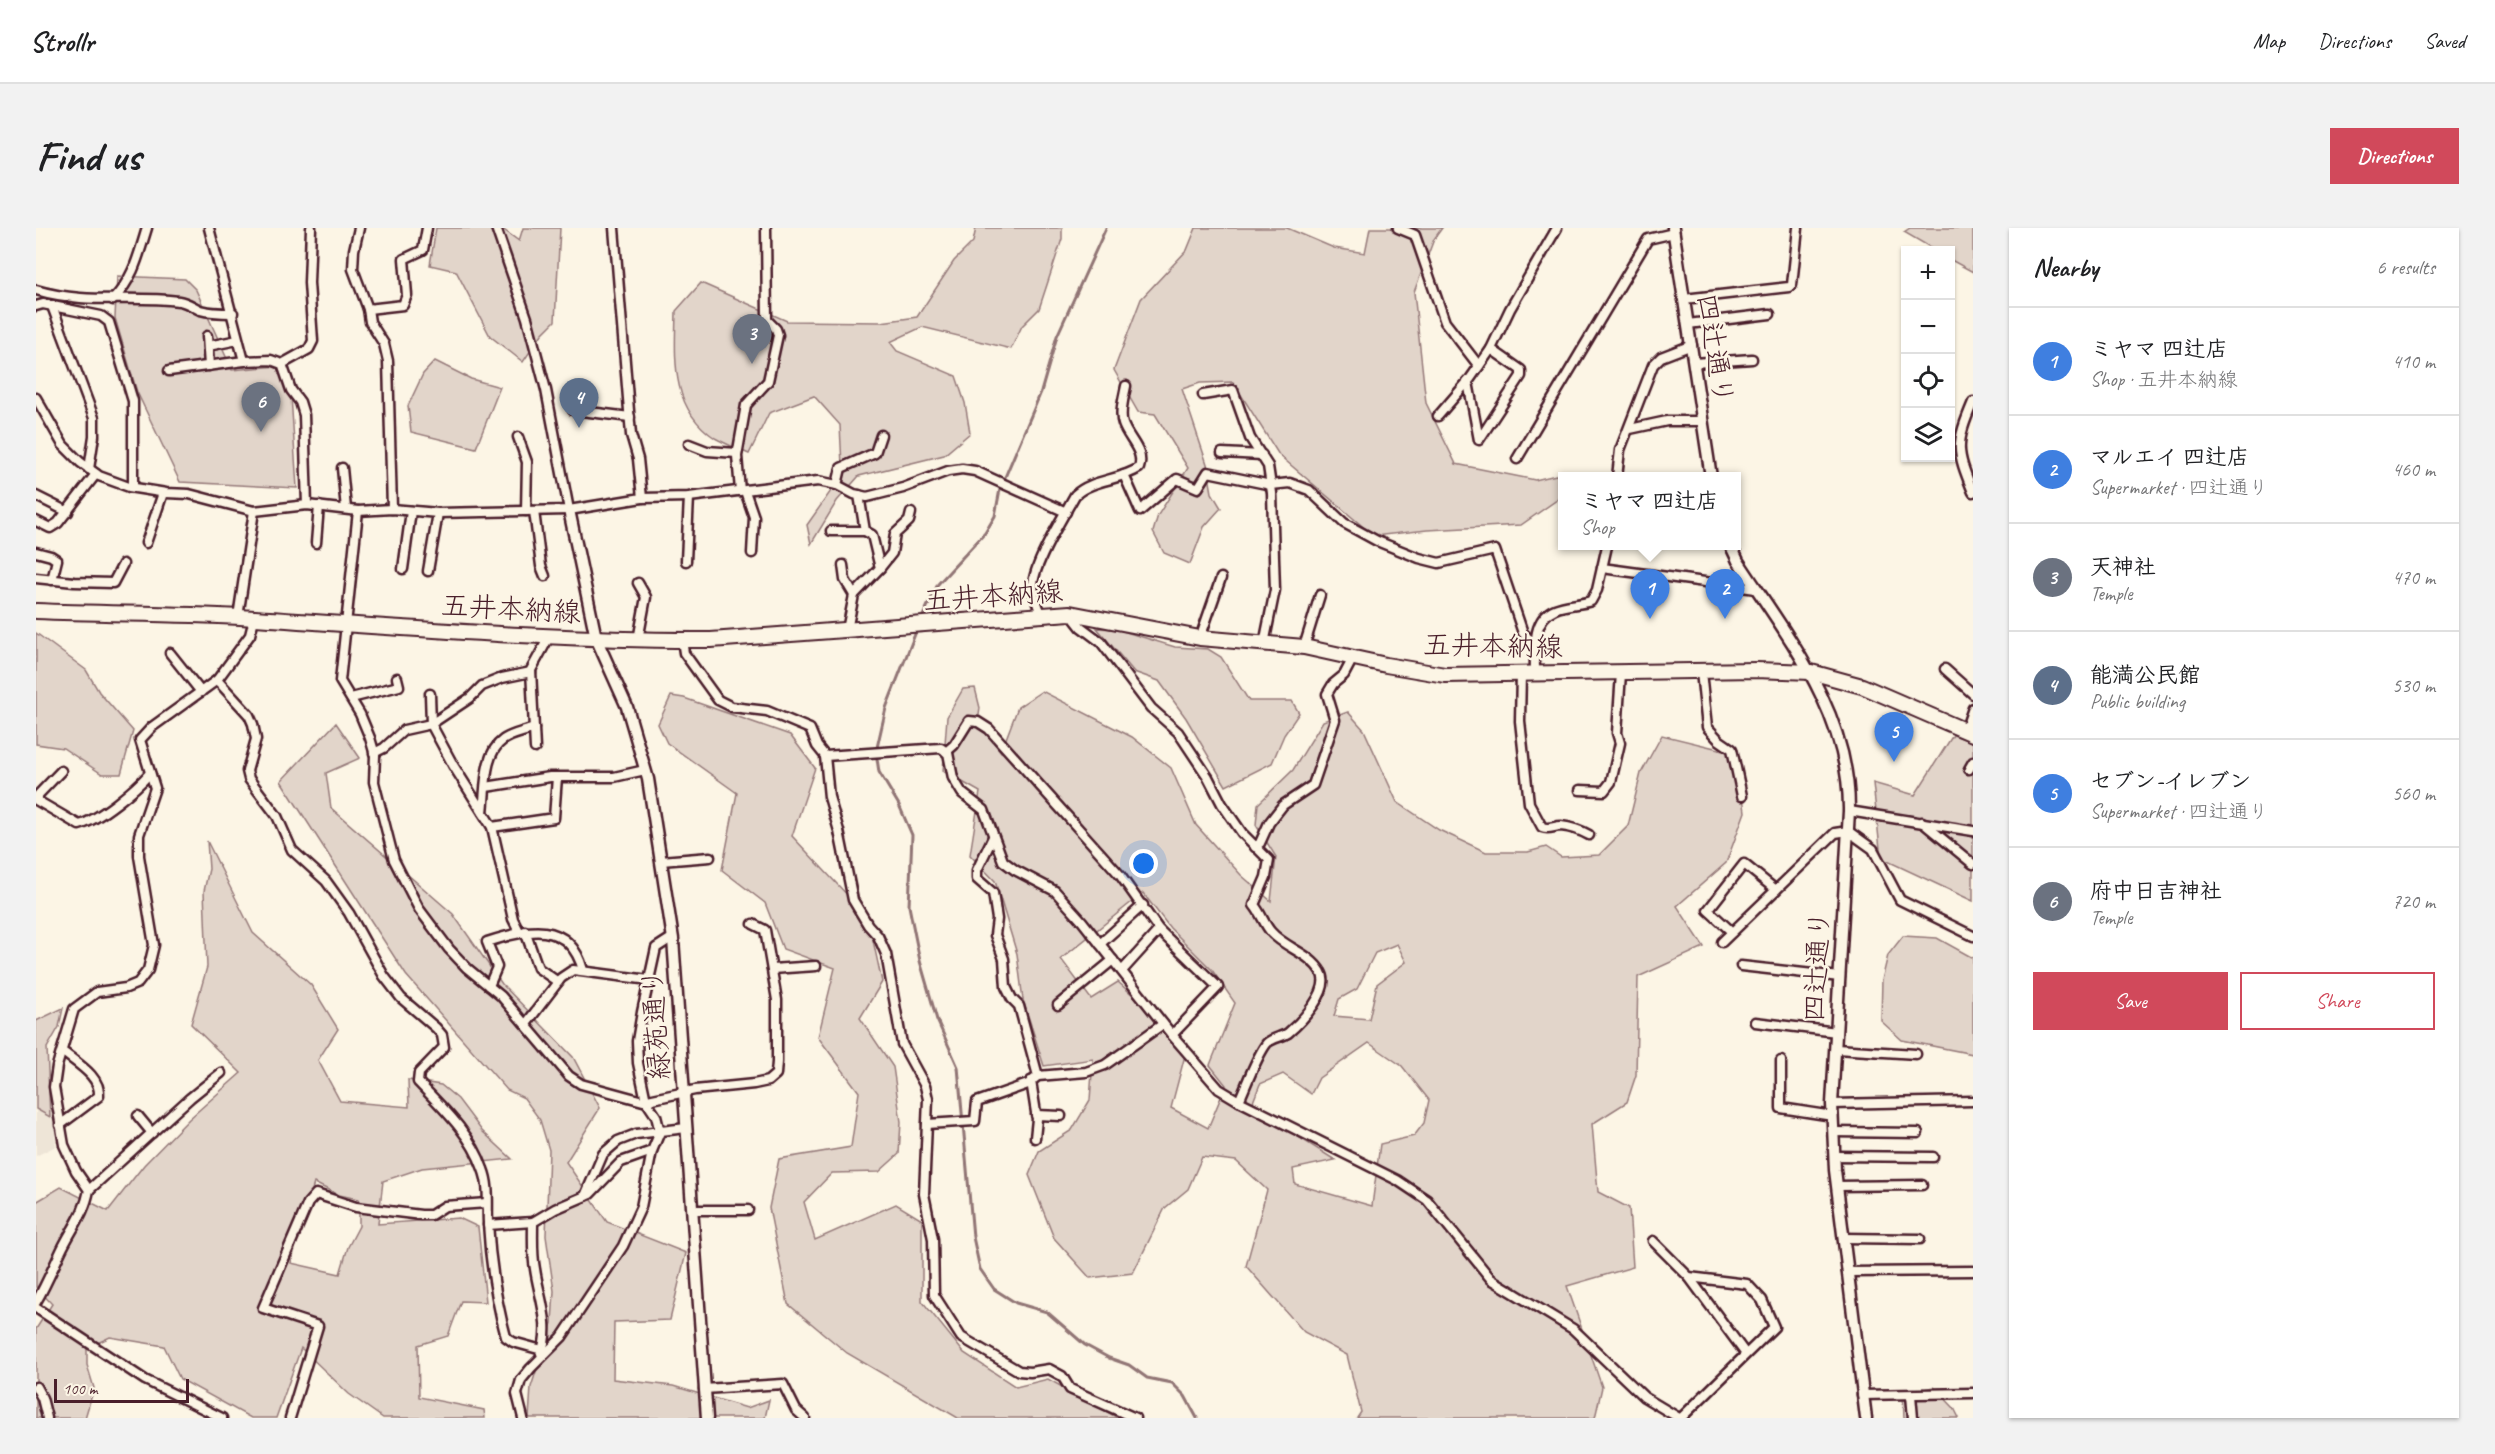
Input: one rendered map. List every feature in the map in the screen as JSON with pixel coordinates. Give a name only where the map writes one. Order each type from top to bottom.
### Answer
[{"type":"main road","name":"五井本納線","points":[[36,611],[238,617],[549,637],[638,640],[682,640],[847,630],[1070,613],[1200,638],[1304,647],[1445,675],[1811,672],[1862,686],[1969,732]]},
{"type":"street","points":[[113,300],[128,284],[135,269],[147,228]]},
{"type":"street","points":[[210,228],[214,252],[233,313],[244,361]]},
{"type":"street","points":[[169,371],[244,361],[271,360],[282,363],[309,349],[313,341],[309,283],[311,228]]},
{"type":"street","points":[[359,228],[353,268],[368,309],[370,322],[384,344],[388,361],[392,509]]},
{"type":"street","points":[[368,309],[403,305],[407,295],[404,259],[423,250],[427,228]]},
{"type":"street","points":[[496,228],[528,318],[546,390],[569,510]]},
{"type":"street","points":[[614,228],[620,288],[620,329],[631,435],[638,459],[642,498]]},
{"type":"street","points":[[752,553],[754,517],[742,491],[737,453],[746,405],[768,381],[778,335],[777,329],[767,320],[766,228]]},
{"type":"street","points":[[1398,228],[1415,235],[1445,322],[1479,366]]},
{"type":"street","points":[[1438,416],[1468,382],[1491,349],[1510,309],[1557,228]]},
{"type":"street","points":[[1684,299],[1789,287],[1792,285],[1795,270],[1798,228]]},
{"type":"street","points":[[1517,459],[1648,239],[1673,231]]},
{"type":"street","name":"四辻通り","points":[[1673,231],[1710,472]]},
{"type":"street","points":[[36,290],[61,298],[182,302],[201,310],[233,313]]},
{"type":"street","points":[[36,306],[52,306],[101,316],[109,321],[133,401],[133,487]]},
{"type":"street","points":[[36,521],[50,528],[58,523],[68,512],[92,471],[94,418],[52,306]]},
{"type":"street","points":[[1688,324],[1770,314]]},
{"type":"street","points":[[207,336],[209,366]]},
{"type":"street","points":[[208,346],[238,340]]},
{"type":"street","points":[[1618,472],[1620,450],[1653,365],[1661,357],[1692,345]]},
{"type":"street","points":[[1468,382],[1479,440],[1521,376],[1521,370],[1491,349]]},
{"type":"street","points":[[1694,363],[1752,359]]},
{"type":"street","points":[[282,363],[291,390],[300,402],[304,416],[307,505]]},
{"type":"street","points":[[1042,616],[1034,596],[1033,583],[1038,566],[1076,495],[1084,487],[1139,468],[1139,454],[1122,423],[1126,386]]},
{"type":"street","points":[[1203,394],[1233,390],[1250,438],[1268,466],[1271,485],[1275,590],[1264,644]]},
{"type":"street","points":[[36,398],[63,445],[92,471],[133,487],[189,494],[254,511],[307,505],[358,511],[392,509],[438,513],[569,510],[642,498],[689,497],[818,481],[837,485],[867,497],[903,488],[948,471],[962,469],[975,471],[1066,512]]},
{"type":"street","points":[[1973,402],[1960,433],[1960,461],[1971,482],[1973,492]]},
{"type":"street","points":[[573,410],[630,417]]},
{"type":"street","points":[[1630,429],[1667,421],[1702,421]]},
{"type":"street","points":[[837,485],[841,468],[875,453],[881,435]]},
{"type":"street","points":[[518,437],[527,462],[530,511],[545,576]]},
{"type":"street","points":[[689,444],[707,451],[737,453]]},
{"type":"street","points":[[1222,453],[1262,455]]},
{"type":"street","points":[[342,468],[346,509]]},
{"type":"street","points":[[1124,475],[1140,511],[1177,479],[1198,488],[1208,472],[1271,485],[1290,483],[1310,490],[1344,523],[1377,541],[1419,558],[1439,563],[1495,550],[1523,633],[1535,645]]},
{"type":"street","points":[[146,543],[163,492]]},
{"type":"street","points":[[859,495],[865,531]]},
{"type":"street","points":[[36,496],[68,512]]},
{"type":"street","points":[[686,561],[689,497]]},
{"type":"street","points":[[316,543],[319,506]]},
{"type":"street","name":"緑苑通り","points":[[569,510],[596,638],[627,707],[645,770],[673,937],[707,1418]]},
{"type":"street","points":[[238,617],[254,511]]},
{"type":"street","points":[[358,511],[340,681],[351,698],[370,738],[374,753],[374,782],[400,876],[419,909],[449,949],[467,968],[501,996],[569,1076],[581,1084],[646,1101],[684,1093],[754,1084],[768,1080],[776,1074],[777,1000],[765,930],[753,924]]},
{"type":"street","points":[[403,569],[411,511]]},
{"type":"street","points":[[428,571],[438,513]]},
{"type":"street","points":[[847,630],[854,596],[892,553],[895,534],[909,521],[911,513]]},
{"type":"street","points":[[831,531],[865,531],[872,534],[880,568]]},
{"type":"street","points":[[1589,835],[1574,828],[1558,826],[1548,829],[1542,827],[1529,803],[1520,721],[1540,620],[1552,610],[1592,601],[1597,590],[1606,550]]},
{"type":"street","name":"四辻通り","points":[[1733,550],[1811,672],[1830,709],[1840,740],[1847,776],[1849,811],[1832,1104],[1837,1186],[1866,1418]]},
{"type":"street","points":[[36,552],[57,560],[52,580]]},
{"type":"street","points":[[36,578],[113,583],[123,564]]},
{"type":"street","points":[[843,565],[845,580],[854,596]]},
{"type":"street","points":[[1602,568],[1756,589]]},
{"type":"street","points":[[1200,638],[1221,578]]},
{"type":"street","points":[[638,583],[646,597],[638,640]]},
{"type":"street","points":[[1304,647],[1320,595]]},
{"type":"street","points":[[1070,613],[1080,627],[1101,642],[1151,708],[1178,732],[1208,777],[1222,804],[1255,847],[1269,860],[1269,868],[1254,905],[1263,916],[1270,931],[1314,963],[1323,974],[1324,983],[1312,1008],[1287,1033],[1268,1042],[1239,1101]]},
{"type":"street","points":[[89,1190],[68,1154],[60,1125],[54,1087],[57,1066],[71,1018],[80,1003],[97,992],[126,988],[138,983],[148,970],[154,945],[139,845],[140,827],[155,788],[140,740],[152,727],[217,680],[250,635],[254,618]]},
{"type":"street","points":[[536,748],[531,672],[549,637]]},
{"type":"street","points":[[682,640],[684,653],[718,699],[732,707],[767,711],[810,729],[817,746],[825,756],[829,797],[839,831],[853,900],[868,925],[878,936],[886,954],[902,1044],[925,1086],[928,1099],[924,1194],[933,1239],[934,1295],[961,1338],[1019,1371],[1049,1369],[1062,1376],[1070,1389],[1135,1418]]},
{"type":"street","points":[[170,653],[201,692]]},
{"type":"street","points":[[1255,847],[1260,843],[1269,823],[1284,805],[1313,785],[1335,720],[1327,694],[1333,684],[1344,675],[1353,658]]},
{"type":"street","points":[[1945,669],[1973,694]]},
{"type":"street","points":[[374,753],[384,748],[404,730],[431,724],[470,698],[482,686],[502,678],[531,672]]},
{"type":"street","points":[[1701,672],[1707,727],[1731,749],[1742,796]]},
{"type":"street","points":[[1580,790],[1604,792],[1611,782],[1620,743],[1617,733],[1621,673]]},
{"type":"street","points":[[351,698],[399,686],[397,678]]},
{"type":"street","points":[[217,680],[249,715],[254,724],[256,739],[247,771],[249,779],[277,816],[292,850],[326,881],[349,913],[377,964],[401,998],[442,1035],[444,1047],[419,1073],[418,1082],[460,1126],[483,1167],[487,1180],[488,1225],[495,1286],[506,1337],[513,1342],[542,1350]]},
{"type":"street","points":[[430,694],[431,724],[453,765],[492,827],[513,919],[522,931],[538,968],[558,982]]},
{"type":"street","points":[[1969,732],[1973,708]]},
{"type":"street","points":[[946,752],[954,745],[969,721],[978,722],[989,729],[1120,875],[1159,930],[1218,987],[1172,1035]]},
{"type":"street","points":[[483,812],[489,759],[494,748],[504,739],[534,728]]},
{"type":"street","points":[[825,756],[941,748],[946,752],[953,778],[962,793],[984,810],[1003,861],[1054,891],[1219,1089],[1397,1180],[1427,1200],[1491,1279],[1573,1329],[1644,1397],[1680,1418],[1774,1327],[1762,1300],[1747,1284],[1689,1276]]},
{"type":"street","points":[[486,786],[557,777],[614,777],[645,770]]},
{"type":"street","points":[[61,771],[36,799],[79,825],[89,822],[100,814],[141,783],[150,773]]},
{"type":"street","points":[[492,827],[554,818],[557,777]]},
{"type":"street","points":[[1849,811],[1973,831]]},
{"type":"street","points":[[1922,822],[1973,864]]},
{"type":"street","points":[[1722,942],[1835,833],[1848,831],[1873,849],[1900,900],[1973,936]]},
{"type":"street","points":[[993,837],[976,870],[977,879],[993,893],[997,919],[995,935],[1004,960],[1006,987],[1012,999],[1019,1006],[1034,1078],[1035,1138]]},
{"type":"street","points":[[661,861],[710,857]]},
{"type":"street","points":[[1732,932],[1708,909],[1744,864],[1776,890]]},
{"type":"street","points":[[1100,944],[1143,905]]},
{"type":"street","points":[[1122,971],[1159,930]]},
{"type":"street","points":[[489,986],[497,967],[487,942],[522,931],[555,934],[565,940],[575,951],[583,970]]},
{"type":"street","points":[[523,1418],[517,1394],[521,1380],[562,1337],[623,1245],[641,1207],[652,1151],[660,1132],[656,1116],[646,1101],[638,1063],[637,1041],[656,948],[673,937]]},
{"type":"street","points":[[1058,1005],[1113,960]]},
{"type":"street","points":[[772,969],[816,966]]},
{"type":"street","points":[[1741,966],[1840,977]]},
{"type":"street","points":[[525,1024],[558,982],[573,970],[649,980]]},
{"type":"street","points":[[1755,1022],[1837,1032]]},
{"type":"street","points":[[927,1124],[975,1121],[977,1102],[1034,1078],[1086,1072],[1105,1065],[1163,1024]]},
{"type":"street","points":[[1836,1049],[1916,1054]]},
{"type":"street","points":[[60,1125],[99,1096],[100,1089],[96,1080],[62,1051]]},
{"type":"street","points":[[1780,1061],[1781,1108],[1833,1116]]},
{"type":"street","points":[[36,1302],[50,1278],[61,1250],[84,1212],[89,1190],[190,1098],[221,1073]]},
{"type":"street","points":[[1832,1104],[1973,1101]]},
{"type":"street","points":[[1036,1115],[1061,1116]]},
{"type":"street","points":[[138,1116],[152,1133]]},
{"type":"street","points":[[585,1196],[603,1154],[618,1142],[636,1134],[686,1128]]},
{"type":"street","points":[[1833,1132],[1918,1133]]},
{"type":"street","points":[[488,1225],[533,1222],[555,1209],[590,1194],[621,1162],[652,1151]]},
{"type":"street","points":[[1834,1156],[1933,1157]]},
{"type":"street","points":[[1837,1186],[1922,1185]]},
{"type":"street","points":[[290,1418],[318,1326],[263,1308],[308,1203],[316,1194],[356,1207],[421,1215],[432,1215],[445,1206],[488,1203]]},
{"type":"street","points":[[692,1210],[748,1210]]},
{"type":"street","points":[[533,1222],[533,1257],[545,1316],[545,1336],[537,1362]]},
{"type":"street","points":[[1843,1238],[1920,1239]]},
{"type":"street","points":[[1653,1241],[1689,1276],[1745,1353]]},
{"type":"street","points":[[1847,1272],[1973,1271]]},
{"type":"street","points":[[36,1308],[145,1380],[222,1418]]},
{"type":"street","points":[[704,1389],[783,1384],[796,1410],[805,1418]]},
{"type":"street","points":[[36,1387],[42,1398],[47,1418]]},
{"type":"street","points":[[1863,1395],[1973,1393]]},
{"type":"street","points":[[1911,1395],[1913,1418]]},
{"type":"shaded area","points":[[436,228],[501,228],[519,241],[523,228],[560,228],[555,321],[542,334],[523,362],[490,336],[456,271],[430,265]]},
{"type":"shaded area","points":[[976,228],[1062,228],[1062,239],[1039,309],[1022,326],[1011,349],[922,327],[890,342],[897,351],[956,376],[965,403],[970,433],[944,455],[859,476],[837,501],[811,544],[807,525],[838,481],[842,466],[840,425],[814,396],[769,413],[749,454],[715,438],[700,426],[690,412],[678,381],[675,347],[676,311],[701,283],[787,321],[881,322],[917,317],[954,261],[973,242]]},
{"type":"shaded area","points":[[1196,228],[1287,228],[1334,248],[1365,253],[1370,228],[1442,228],[1434,239],[1414,292],[1426,403],[1456,464],[1535,480],[1558,475],[1558,499],[1521,525],[1427,530],[1374,536],[1279,455],[1233,382],[1200,383],[1182,389],[1207,464],[1212,493],[1221,508],[1204,527],[1190,564],[1164,553],[1153,532],[1158,515],[1188,468],[1155,414],[1138,412],[1114,370],[1141,299],[1187,250]]},
{"type":"shaded area","points":[[1910,228],[1973,228],[1973,272],[1955,262],[1955,246],[1928,246],[1904,232]]},
{"type":"shaded area","points":[[117,276],[185,279],[196,290],[232,370],[289,365],[297,488],[180,482],[137,392],[115,318]]},
{"type":"shaded area","points":[[435,361],[471,379],[500,387],[476,448],[411,432],[408,406],[423,374]]},
{"type":"shaded area","points":[[1097,628],[1116,629],[1175,647],[1208,649],[1221,657],[1249,701],[1292,701],[1299,713],[1284,735],[1272,763],[1226,786],[1186,718],[1159,681],[1134,672]]},
{"type":"shaded area","points":[[36,633],[86,670],[99,692],[133,731],[121,774],[102,774],[63,748],[36,744]]},
{"type":"shaded area","points":[[975,688],[980,708],[978,722],[1001,752],[1018,707],[1042,691],[1132,737],[1171,768],[1196,825],[1241,875],[1271,901],[1276,857],[1256,825],[1258,804],[1293,770],[1323,721],[1348,712],[1364,730],[1397,802],[1439,830],[1486,852],[1528,852],[1546,847],[1561,857],[1599,855],[1628,826],[1641,773],[1662,735],[1727,751],[1740,774],[1745,812],[1726,863],[1677,906],[1704,947],[1638,977],[1636,1075],[1627,1102],[1592,1124],[1598,1192],[1629,1208],[1633,1267],[1567,1286],[1602,1387],[1595,1418],[1357,1418],[1361,1412],[1347,1355],[1304,1332],[1246,1266],[1267,1190],[1236,1161],[1202,1157],[1188,1189],[1165,1208],[1133,1273],[1090,1278],[1054,1238],[1029,1175],[1039,1151],[1072,1130],[1090,1100],[1093,1059],[1044,1066],[1023,1000],[1017,954],[995,881],[970,855],[980,792],[943,771],[947,717],[963,689]],"holes":[[[1143,893],[1170,928],[1212,970],[1235,1003],[1210,1065],[1226,1085],[1208,1128],[1171,1108],[1188,1044],[1118,982],[1091,999],[1061,959]],[[1397,944],[1406,962],[1377,984],[1369,1019],[1334,1016],[1339,999],[1357,989],[1375,953]],[[1369,1043],[1402,1066],[1429,1100],[1424,1123],[1414,1136],[1380,1144],[1372,1206],[1295,1184],[1293,1169],[1335,1160],[1251,1107],[1260,1084],[1283,1074],[1311,1094],[1319,1078]]]},
{"type":"shaded area","points":[[671,696],[684,698],[790,735],[815,768],[792,836],[868,917],[882,982],[860,1018],[893,1067],[901,1122],[899,1154],[879,1172],[832,1173],[804,1202],[815,1240],[896,1204],[922,1220],[922,1301],[964,1353],[1016,1387],[1048,1379],[1118,1418],[958,1418],[847,1353],[788,1304],[769,1208],[779,1159],[851,1147],[859,1092],[818,1037],[835,968],[783,949],[765,903],[722,870],[737,793],[667,743],[658,724]]},
{"type":"shaded area","points":[[336,723],[360,758],[326,773],[331,808],[453,914],[502,984],[573,1057],[600,1108],[566,1162],[607,1222],[686,1253],[670,1320],[614,1322],[613,1379],[673,1386],[747,1408],[769,1400],[765,1418],[529,1418],[531,1387],[552,1323],[554,1291],[546,1236],[549,1150],[540,1120],[524,1098],[507,1090],[406,975],[281,781]]},
{"type":"shaded area","points":[[1953,735],[1973,742],[1973,901],[1881,858],[1873,783],[1915,795]]},
{"type":"shaded area","points":[[207,841],[253,933],[311,985],[338,1029],[318,1060],[340,1101],[409,1107],[408,1080],[441,1085],[458,1099],[482,1131],[512,1159],[422,1168],[383,1181],[378,1224],[459,1218],[478,1227],[486,1302],[461,1301],[448,1336],[418,1345],[419,1397],[484,1410],[485,1418],[383,1418],[349,1394],[301,1348],[276,1418],[251,1418],[180,1379],[164,1346],[110,1337],[87,1348],[87,1365],[94,1388],[85,1418],[36,1418],[36,1329],[52,1304],[36,1287],[36,1202],[61,1187],[108,1211],[144,1165],[189,1119],[241,1073],[191,1024],[207,967],[204,891],[209,869]],"holes":[[[314,1183],[339,1195],[359,1199],[359,1226],[348,1247],[340,1274],[291,1263]]]},
{"type":"shaded area","points":[[1903,936],[1937,938],[1973,958],[1973,1054],[1902,1040],[1881,1021],[1882,980],[1888,955]]},
{"type":"shaded area","points":[[63,1008],[59,1027],[47,1048],[50,1117],[36,1109],[36,1021]]},
{"type":"shaded area","points":[[53,1107],[56,1146],[36,1156],[36,1108]]},
{"type":"shaded area","points":[[1934,1387],[1954,1408],[1959,1418],[1904,1418],[1903,1393]]},
{"type":"waterway","points":[[921,620],[938,584],[985,533],[995,516],[1000,489],[1041,392],[1057,336],[1106,228]]},
{"type":"waterway","points":[[917,629],[886,708],[876,752],[879,772],[899,805],[912,835],[909,906],[920,961],[937,1020],[958,1067],[973,1237],[980,1269],[994,1289],[1016,1303],[1047,1312],[1085,1345],[1109,1358],[1129,1365],[1147,1378],[1172,1383],[1185,1396],[1197,1418]]},
{"type":"place","name":"天神社","points":[[752,364]]},
{"type":"place","name":"能満公民館","points":[[579,428]]},
{"type":"place","name":"府中日吉神社","points":[[261,432]]},
{"type":"place","name":"ミヤマ 四辻店","points":[[1650,619]]},
{"type":"place","name":"マルエイ 四辻店","points":[[1725,619]]},
{"type":"place","name":"セブン-イレブン","points":[[1894,762]]}]
